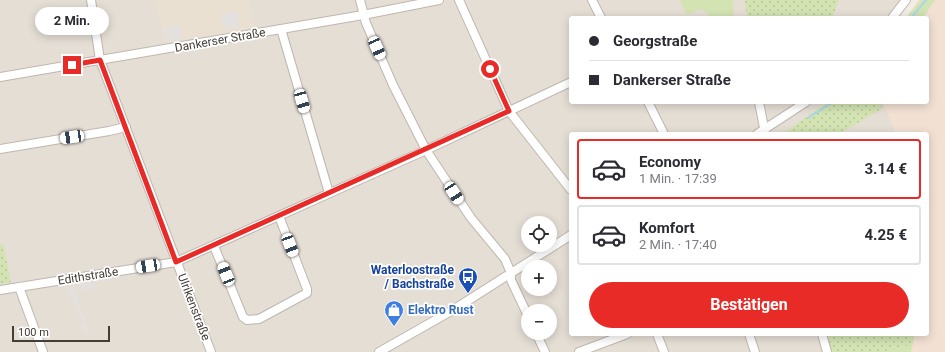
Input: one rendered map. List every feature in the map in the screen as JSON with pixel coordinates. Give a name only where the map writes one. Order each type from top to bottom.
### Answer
[{"type":"street","name":"Ulrikenstraße","points":[[91,0],[100,60],[211,352]]},
{"type":"street","points":[[360,0],[363,15],[393,85],[426,150],[471,218],[505,259],[511,273],[511,280],[522,304]]},
{"type":"street","name":"Dankerser Straße","points":[[0,76],[363,15],[439,0]]},
{"type":"street","points":[[459,0],[509,111],[569,187]]},
{"type":"street","points":[[592,0],[600,16]]},
{"type":"street","points":[[894,16],[906,0]]},
{"type":"street","points":[[281,29],[328,193]]},
{"type":"street","name":"Edithstraße","points":[[0,290],[176,262],[426,150],[569,83]]},
{"type":"street","points":[[649,104],[663,132]]},
{"type":"street","points":[[759,104],[765,132],[803,104]]},
{"type":"street","points":[[0,149],[109,132],[126,127]]},
{"type":"street","points":[[214,246],[243,317],[247,320],[259,319],[306,293],[307,290],[279,216]]},
{"type":"street","points":[[379,352],[453,310],[569,236]]},
{"type":"street","points":[[19,287],[43,352]]},
{"type":"street","points":[[579,352],[622,336]]},
{"type":"street","points":[[658,336],[664,352]]},
{"type":"street","points":[[750,336],[755,352]]},
{"type":"street","points":[[823,336],[827,352]]},
{"type":"street","points":[[539,340],[545,352]]},
{"type":"shaded area","points":[[0,0],[901,0],[889,16],[569,16],[569,104],[884,104],[895,132],[569,132],[569,336],[819,336],[823,352],[0,352]]},
{"type":"shaded area","points":[[155,0],[249,0],[255,28],[165,43]]},
{"type":"shaded area","points":[[918,0],[945,0],[945,352],[886,352],[912,344],[914,336],[929,336],[929,132],[895,132],[884,104],[929,104],[929,16],[907,16]]},
{"type":"shaded area","points":[[237,11],[240,27],[225,30],[221,14]]},
{"type":"shaded area","points":[[180,25],[183,39],[166,42],[164,28]]},
{"type":"shaded area","points":[[94,282],[95,288],[80,290],[79,283]]},
{"type":"shaded area","points":[[73,286],[79,303],[74,305],[68,288]]},
{"type":"shaded area","points":[[80,306],[85,319],[81,320],[75,308]]},
{"type":"shaded area","points":[[86,321],[90,333],[86,334],[81,323]]},
{"type":"green space","points":[[680,0],[733,0],[734,15],[732,16],[709,16],[707,12],[700,9],[687,15]]},
{"type":"green space","points":[[745,0],[839,0],[833,16],[747,16]]},
{"type":"green space","points":[[921,0],[935,0],[924,16],[908,16]]},
{"type":"green space","points":[[825,104],[882,104],[883,108],[842,132],[785,132]]},
{"type":"green space","points":[[3,244],[11,282],[0,284],[0,245]]},
{"type":"green space","points":[[825,336],[914,336],[913,344],[886,352],[830,352]]},
{"type":"green space","points":[[913,344],[911,352],[886,352]]},
{"type":"waterway","points":[[913,16],[926,0]]},
{"type":"waterway","points":[[808,118],[830,104]]},
{"type":"place","name":"Waterloostraße / Bachstraße","points":[[468,294]]},
{"type":"place","name":"Elektro Rust","points":[[394,327]]},
{"type":"route","points":[[72,65],[100,60],[176,262],[426,150],[509,111],[490,69]]}]
